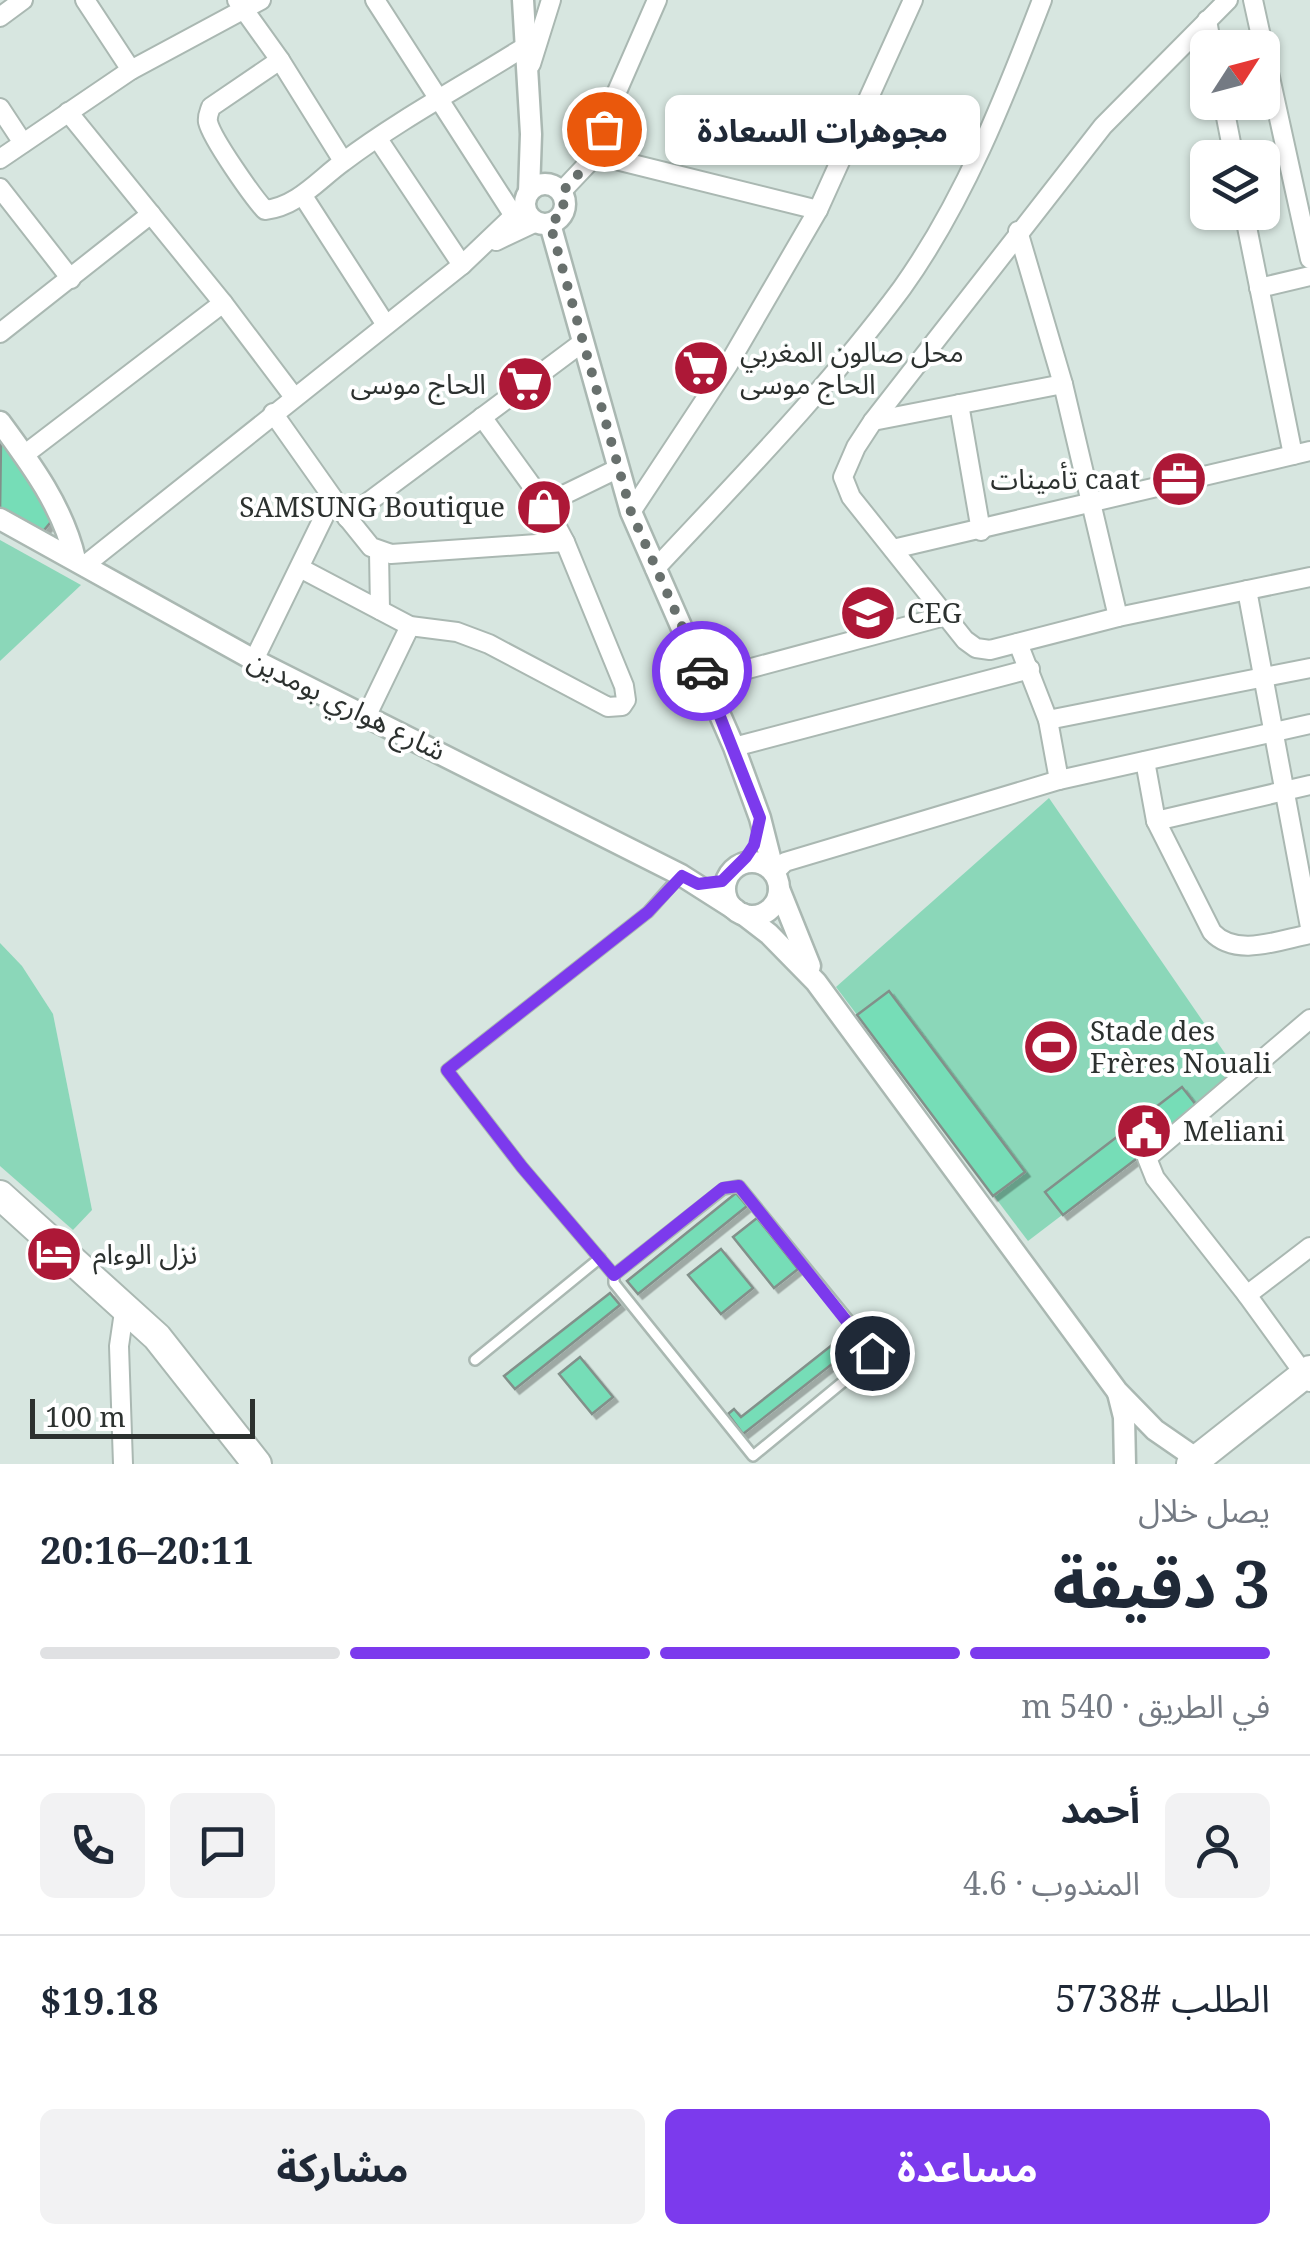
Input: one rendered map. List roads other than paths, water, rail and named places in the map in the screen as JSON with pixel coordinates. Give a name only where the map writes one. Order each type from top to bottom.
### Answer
[{"type":"main road","points":[[0,1195],[126,1305],[192,1377],[257,1464]]},
{"type":"main road","points":[[1197,1462],[1308,1376]]},
{"type":"street","points":[[0,17],[23,0]]},
{"type":"street","points":[[85,0],[131,70]]},
{"type":"street","points":[[0,159],[131,70],[241,5],[261,0]]},
{"type":"street","points":[[375,0],[438,101],[531,212],[584,342],[631,512],[734,747],[760,818],[776,881],[816,982],[1117,1391],[1155,1430],[1197,1462]]},
{"type":"street","points":[[523,0],[529,70],[531,212]]},
{"type":"street","points":[[529,70],[551,0]]},
{"type":"street","points":[[557,188],[596,155],[612,104],[657,0]]},
{"type":"street","points":[[631,512],[728,366],[818,210],[913,0]]},
{"type":"street","points":[[655,569],[790,425],[902,286],[959,194],[1012,80],[1042,0]]},
{"type":"street","points":[[1228,0],[1103,126],[1018,231],[856,447],[843,477],[851,497],[945,616],[976,648],[990,650],[1118,617],[1310,577]]},
{"type":"street","points":[[1253,0],[1310,259]]},
{"type":"street","points":[[241,5],[343,161]]},
{"type":"street","points":[[1207,20],[1209,30]]},
{"type":"street","points":[[280,60],[211,107],[208,124],[266,210],[302,196],[343,161],[526,46]]},
{"type":"street","points":[[0,108],[23,143]]},
{"type":"street","points":[[68,112],[223,302],[294,397]]},
{"type":"street","points":[[0,422],[57,508],[80,562],[531,212],[564,211],[531,134]]},
{"type":"street","points":[[378,139],[462,264]]},
{"type":"street","points":[[596,155],[818,210]]},
{"type":"street","points":[[531,212],[540,184],[557,188]]},
{"type":"street","points":[[0,188],[71,279]]},
{"type":"street","points":[[302,196],[386,325]]},
{"type":"street","points":[[0,333],[151,214]]},
{"type":"street","points":[[892,549],[1301,453],[1258,288],[1247,230]]},
{"type":"street","points":[[1018,231],[1063,384],[1118,617]]},
{"type":"street","points":[[1258,288],[1310,276]]},
{"type":"street","points":[[24,455],[223,302]]},
{"type":"street","points":[[347,518],[584,342]]},
{"type":"street","points":[[874,422],[1063,384]]},
{"type":"street","points":[[960,404],[981,531]]},
{"type":"street","points":[[273,412],[347,518],[378,552],[565,542]]},
{"type":"street","points":[[300,568],[410,626],[457,632],[489,644],[608,707],[622,706],[626,700],[624,686],[565,542],[545,504],[482,417]]},
{"type":"street","points":[[545,504],[619,468]]},
{"type":"street","points":[[254,660],[333,498]]},
{"type":"street","name":"شارع هواري بومدين","points":[[0,520],[254,660],[690,880],[739,912],[794,957],[816,982]]},
{"type":"street","points":[[378,552],[380,610]]},
{"type":"street","points":[[1145,761],[1156,821],[1212,932],[1231,945],[1257,945],[1310,931],[1247,590]]},
{"type":"street","points":[[706,680],[945,616]]},
{"type":"street","points":[[367,715],[410,626]]},
{"type":"street","points":[[1018,643],[1048,720],[1060,780]]},
{"type":"street","points":[[1048,720],[1310,668]]},
{"type":"street","points":[[734,747],[1030,669]]},
{"type":"street","points":[[760,818],[754,845],[732,871],[725,890],[739,912],[751,916],[767,911],[778,898],[776,881],[785,862],[1060,780],[1310,724]]},
{"type":"street","points":[[1156,821],[1310,785]]},
{"type":"street","points":[[690,880],[714,884],[752,862],[761,863],[776,881]]},
{"type":"street","points":[[1308,1376],[1154,1178],[1146,1158],[1310,1019]]},
{"type":"street","points":[[1247,1295],[1310,1247]]},
{"type":"street","points":[[122,1464],[119,1346],[126,1305]]},
{"type":"street","points":[[1117,1391],[1124,1417],[1125,1464]]},
{"type":"lane","points":[[614,1275],[723,1188],[739,1186],[871,1348],[872,1358],[753,1456],[614,1283],[614,1275],[522,1167],[447,1070],[690,880]]},
{"type":"lane","points":[[475,1360],[600,1258]]},
{"type":"place","name":"مجوهرات السعادة","points":[[604,129]]},
{"type":"place","name":"محل صالون المغربي الحاج موسى","points":[[701,368]]},
{"type":"place","name":"الحاج موسى","points":[[525,384]]},
{"type":"place","name":"تأمينات caat","points":[[1179,479]]},
{"type":"place","name":"SAMSUNG Boutique","points":[[544,507]]},
{"type":"place","name":"CEG","points":[[868,613]]},
{"type":"place","name":"Stade des Frères Nouali","points":[[1051,1047]]},
{"type":"place","name":"Meliani","points":[[1144,1131]]},
{"type":"place","name":"نزل الوءام","points":[[54,1254]]}]
